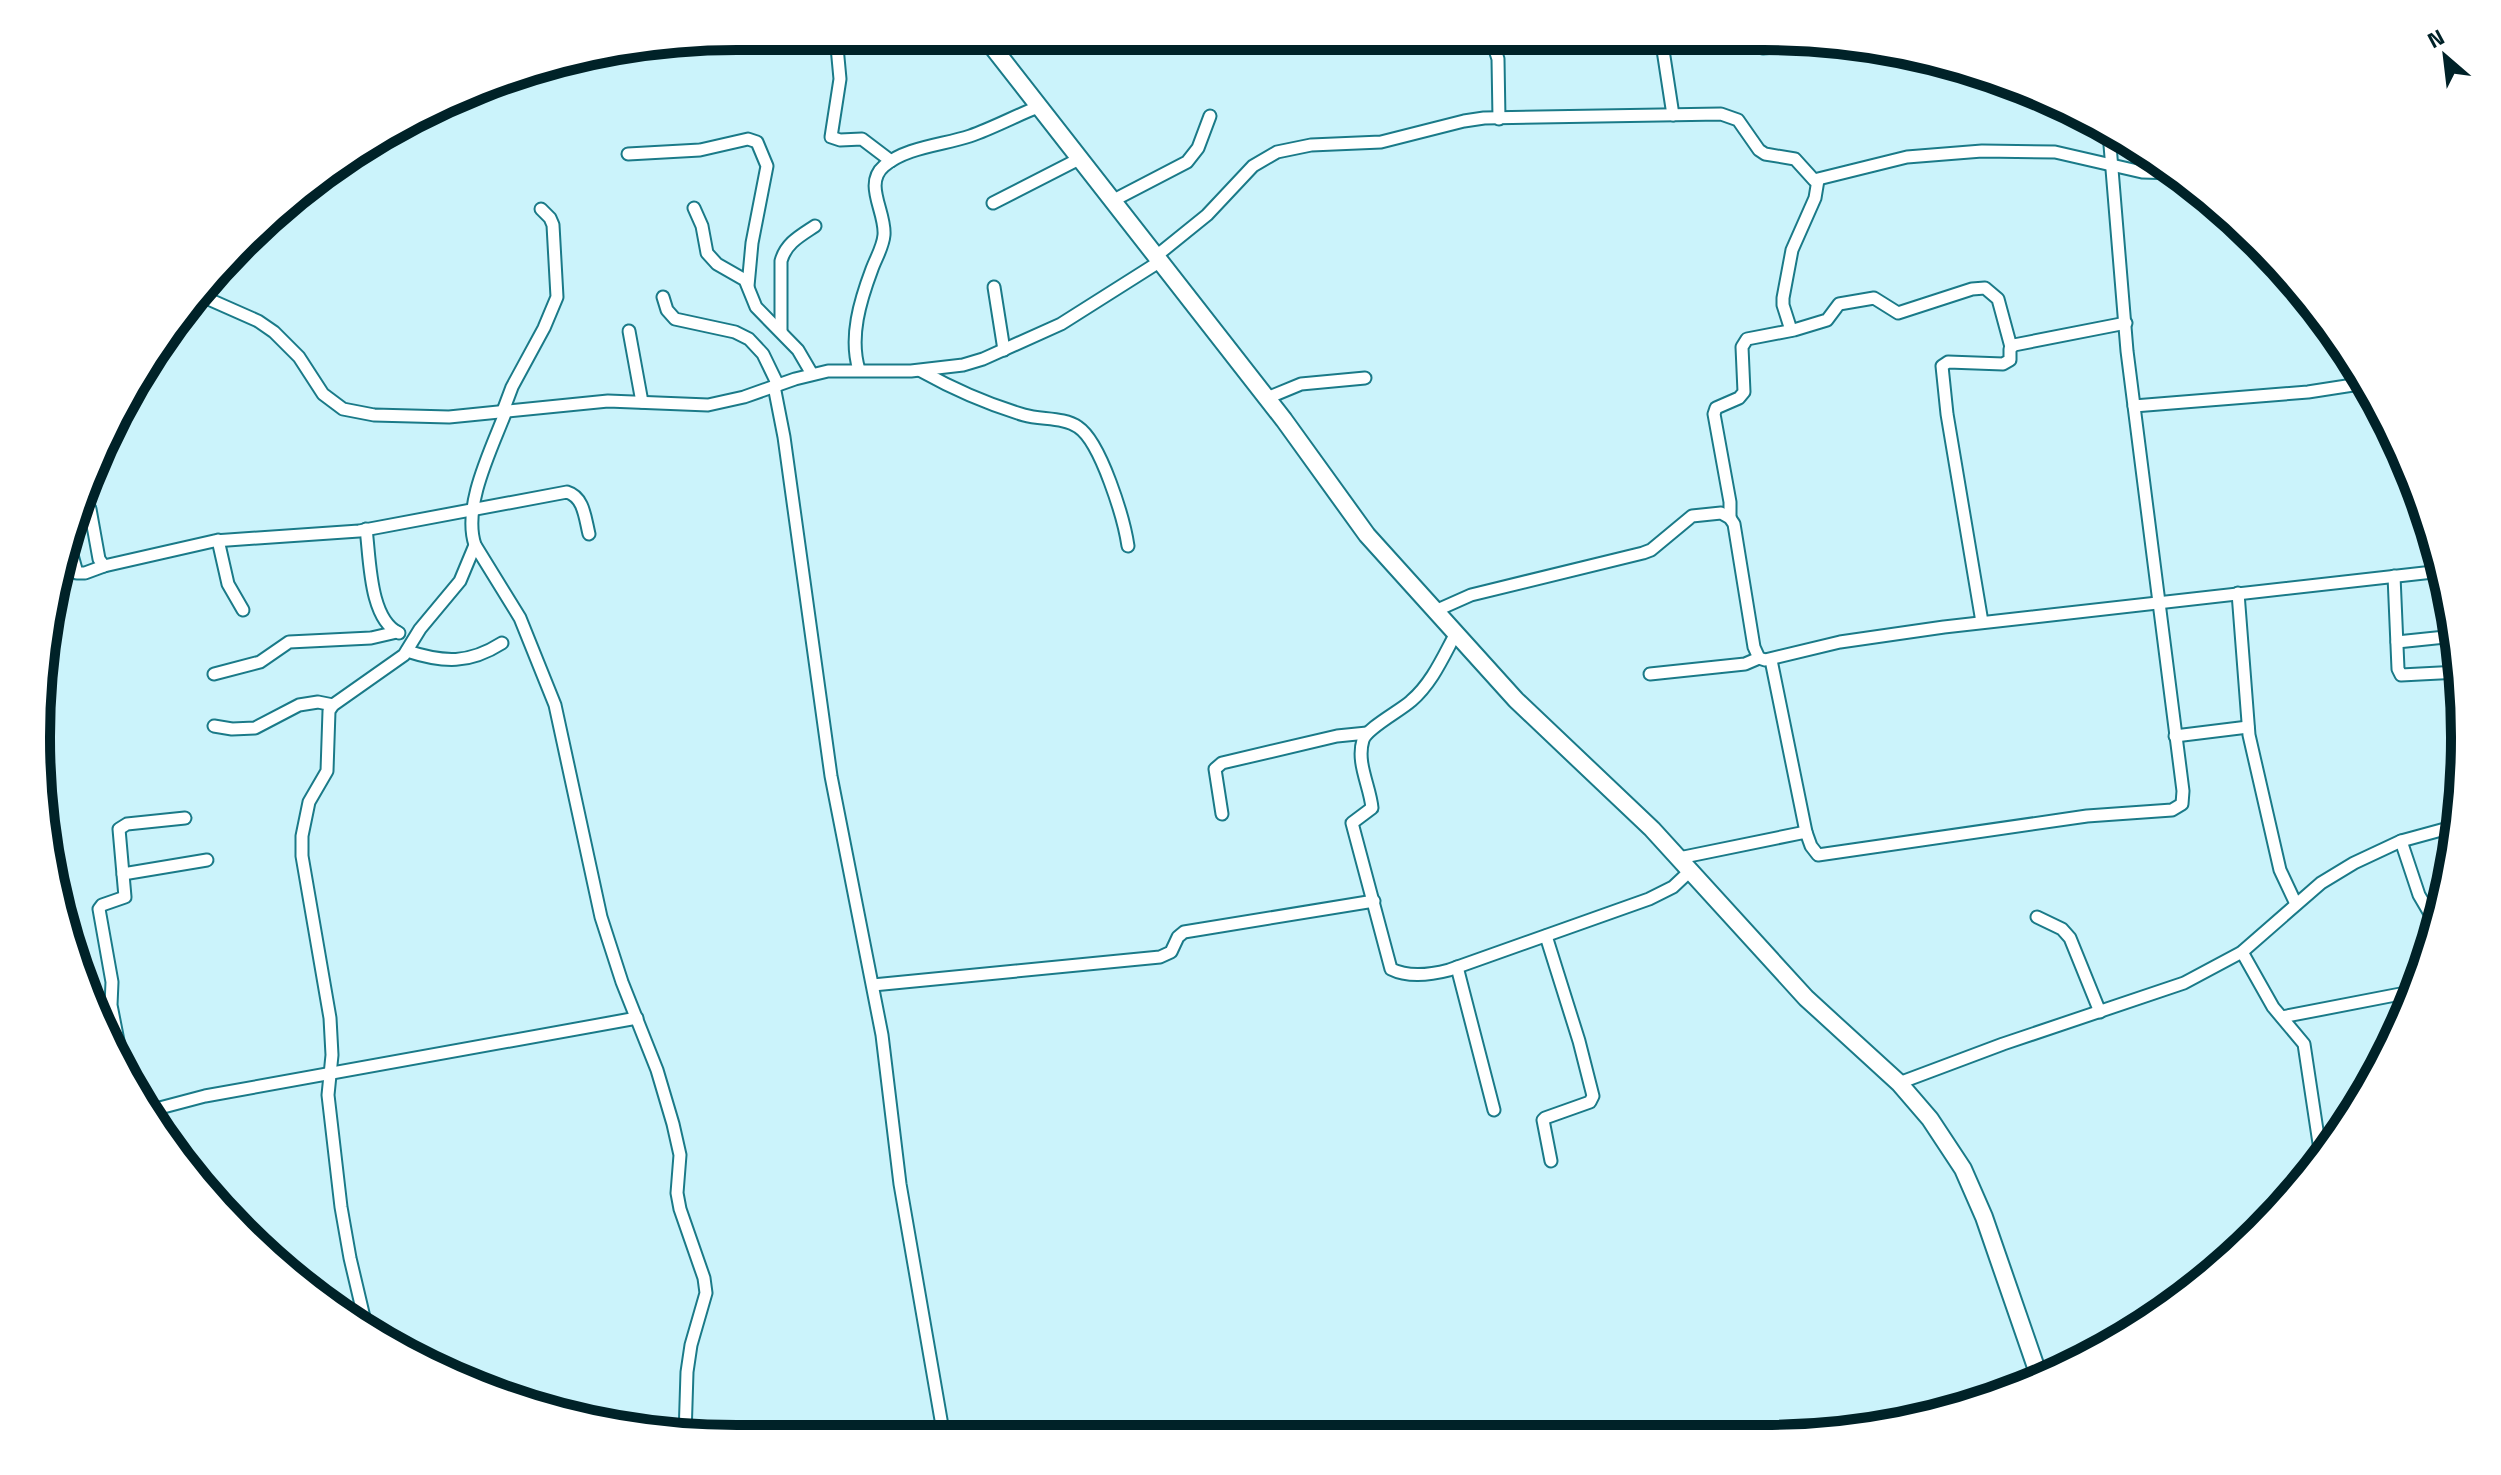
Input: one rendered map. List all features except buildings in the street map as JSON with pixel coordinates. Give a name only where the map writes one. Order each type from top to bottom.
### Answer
[{"type":"street","points":[[837,50],[840,79],[831,137],[840,140],[862,139],[891,161]]},
{"type":"street","points":[[995,50],[1267,398],[1367,535],[1516,700],[1652,829],[1806,998],[1899,1083],[1948,1142],[1963,1169],[1998,1254],[2037,1369]]},
{"type":"street","points":[[1495,50],[1499,119]]},
{"type":"street","points":[[1663,50],[1673,115]]},
{"type":"street","points":[[859,370],[854,335],[867,282],[884,234],[875,181],[881,168],[900,156],[975,134],[1038,107]]},
{"type":"street","points":[[208,299],[258,321],[274,332],[299,357],[323,394],[343,409],[374,415],[449,417],[570,403],[708,405],[744,397],[812,374],[859,370],[921,371],[963,365],[1036,337],[1084,312],[1157,259],[1207,215],[1253,166],[1277,152],[1311,145],[1381,142],[1464,121],[1673,115],[1732,117],[1744,126],[1759,150],[1765,154],[1795,159],[1809,178],[1818,180],[1907,157],[1982,151],[2055,152],[2154,172]]},
{"type":"street","points":[[1112,201],[1187,162],[1198,148],[1210,116]]},
{"type":"street","points":[[628,154],[700,150],[748,139],[757,142],[767,166],[752,243],[748,286]]},
{"type":"street","points":[[1982,622],[1947,414],[1942,366],[1948,362],[2003,364],[2010,360],[2011,347],[1998,299],[1985,288],[1972,289],[1898,313],[1879,299],[1865,297],[1839,304],[1827,320],[1751,337],[1744,341],[1742,347],[1744,392],[1739,398],[1715,410],[1730,518],[1734,524],[1754,647],[1765,659],[1806,832],[1814,851],[1823,856],[2087,816],[2179,807],[2183,799],[2134,406],[2110,144]]},
{"type":"street","points":[[993,203],[1079,159]]},
{"type":"street","points":[[1791,330],[1783,298],[1792,250],[1815,198],[1818,180]]},
{"type":"street","points":[[694,208],[702,226],[707,253],[717,264],[745,280],[756,307],[798,350],[812,374]]},
{"type":"street","points":[[541,209],[553,225],[557,297],[512,387],[472,510],[471,527],[475,545],[520,618],[555,705],[601,917],[622,982],[657,1070],[673,1124],[680,1155],[677,1193],[680,1209],[706,1285],[704,1305],[691,1345],[685,1423]]},
{"type":"street","points":[[781,331],[781,261],[795,239],[815,226]]},
{"type":"street","points":[[994,287],[1004,350]]},
{"type":"street","points":[[663,297],[667,310],[675,319],[735,332],[749,339],[763,354],[776,385],[816,651],[831,776],[888,1072],[900,1184],[942,1425]]},
{"type":"street","points":[[2011,347],[2126,323]]},
{"type":"street","points":[[629,331],[642,402]]},
{"type":"street","points":[[921,371],[962,394],[990,405],[1081,428],[1094,447],[1116,495],[1128,546]]},
{"type":"street","points":[[1267,398],[1301,384],[1365,378]]},
{"type":"street","points":[[2134,406],[2308,392],[2353,385]]},
{"type":"street","points":[[73,559],[77,573],[85,573],[218,540],[366,529],[572,492],[580,500],[589,534]]},
{"type":"street","points":[[89,509],[99,559],[104,566]]},
{"type":"street","points":[[1435,611],[1471,595],[1643,553],[1651,550],[1692,516],[1721,513],[1730,518]]},
{"type":"street","points":[[366,529],[376,598],[385,622],[397,632]]},
{"type":"street","points":[[218,540],[228,584],[243,610]]},
{"type":"street","points":[[363,1314],[343,1221],[329,1115],[330,1018],[302,846],[309,802],[327,771],[328,718],[333,705],[407,651],[415,636],[460,581],[475,545]]},
{"type":"street","points":[[1650,674],[1745,664],[1840,642],[1982,622],[2431,572]]},
{"type":"street","points":[[2394,576],[2401,675],[2448,673]]},
{"type":"street","points":[[2238,593],[2248,727],[2280,870],[2296,904]]},
{"type":"street","points":[[214,674],[260,662],[289,642],[371,638],[397,632],[415,636]]},
{"type":"street","points":[[1222,814],[1215,769],[1222,763],[1324,738],[1367,733],[1400,711],[1424,688],[1456,633]]},
{"type":"street","points":[[2397,642],[2443,637]]},
{"type":"street","points":[[407,651],[432,658],[469,659],[502,643]]},
{"type":"street","points":[[214,726],[255,728],[299,705],[318,702],[333,705]]},
{"type":"street","points":[[2175,736],[2248,727]]},
{"type":"street","points":[[1367,733],[1362,758],[1372,808],[1352,823],[1391,969],[1404,974],[1424,975],[1457,967],[1546,936],[1657,896],[1673,887],[1684,865],[1806,832]]},
{"type":"street","points":[[116,1032],[111,1005],[112,982],[99,909],[125,897],[121,827],[185,818]]},
{"type":"street","points":[[1899,1083],[2184,983],[2242,952],[2321,883],[2354,863],[2401,841],[2445,829]]},
{"type":"street","points":[[2401,841],[2419,895],[2429,912]]},
{"type":"street","points":[[123,874],[207,860]]},
{"type":"street","points":[[873,985],[1160,957],[1171,952],[1184,932],[1374,901]]},
{"type":"street","points":[[2037,917],[2062,929],[2070,938],[2100,1012]]},
{"type":"street","points":[[1546,936],[1593,1091],[1590,1102],[1543,1120],[1551,1161]]},
{"type":"street","points":[[2242,952],[2261,988],[2304,1044],[2319,1142]]},
{"type":"street","points":[[1457,967],[1494,1110]]},
{"type":"street","points":[[2282,1017],[2402,994]]},
{"type":"street","points":[[159,1108],[205,1096],[637,1018]]}]
